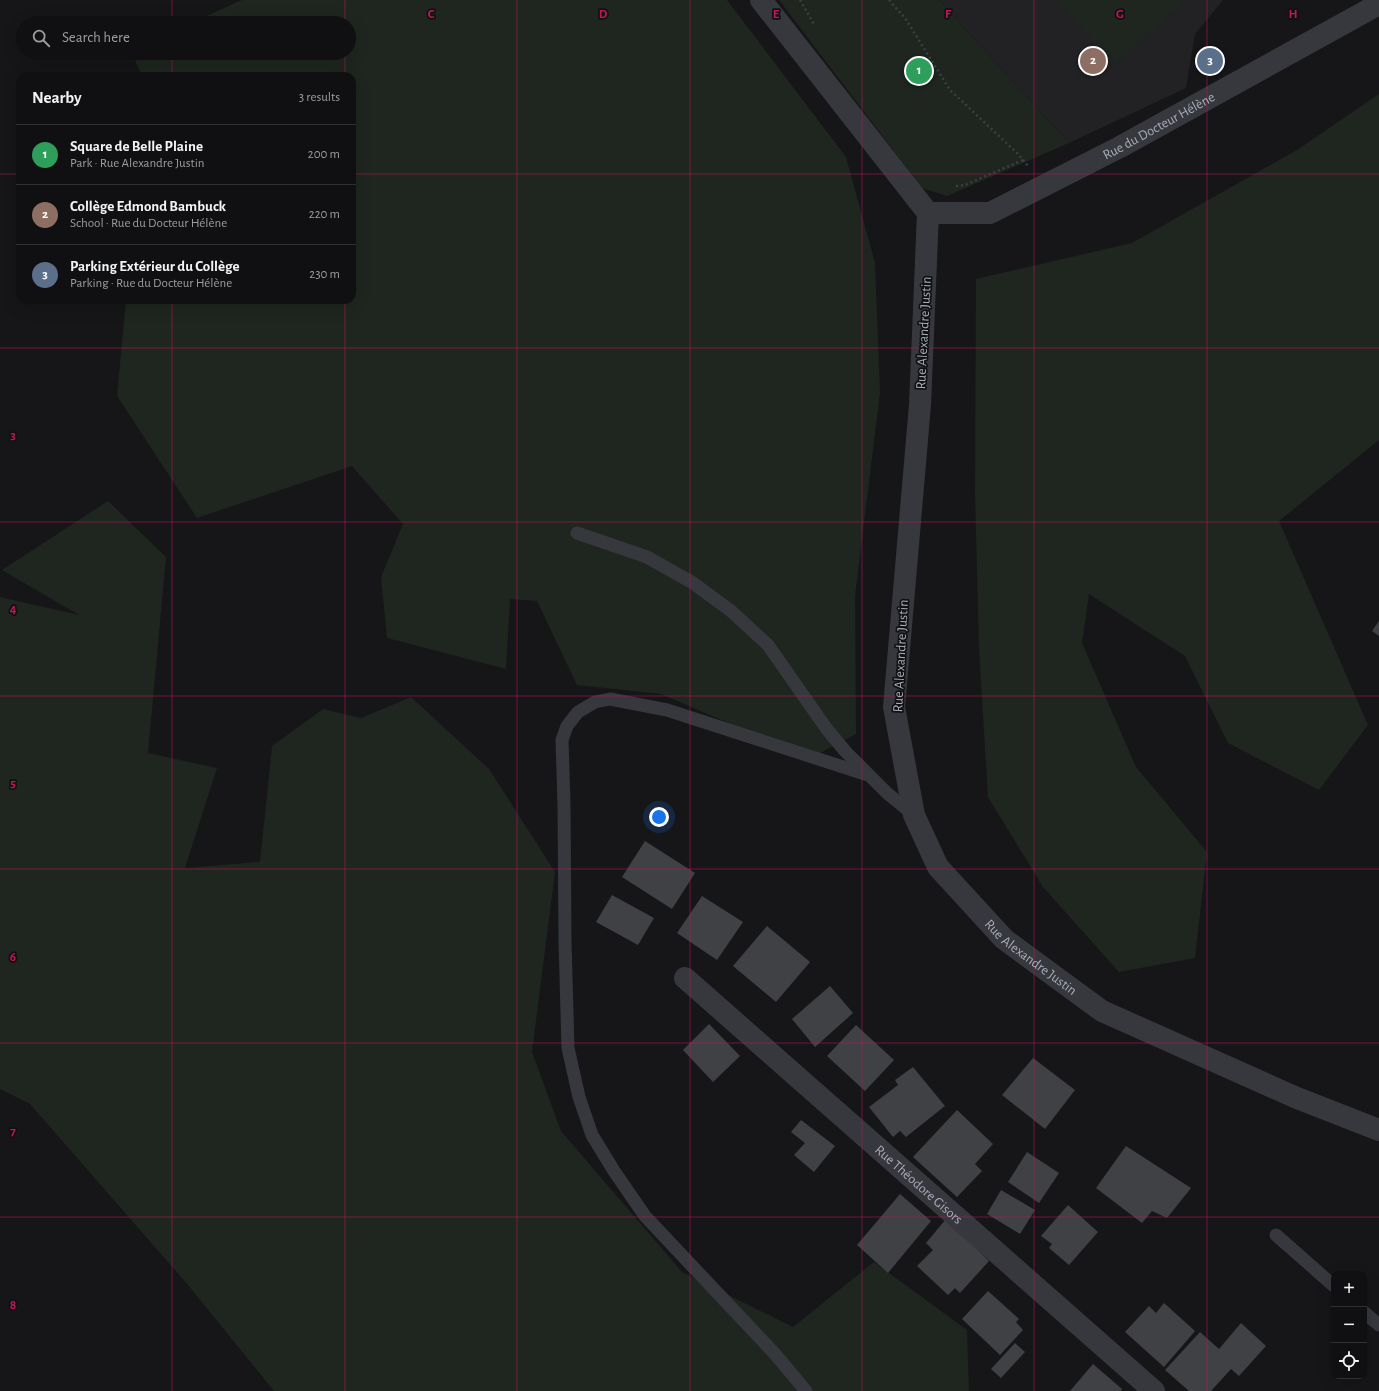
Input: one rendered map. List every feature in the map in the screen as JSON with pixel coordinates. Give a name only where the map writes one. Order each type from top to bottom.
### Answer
[{"type":"street","points":[[761,0],[928,213]]},
{"type":"street","name":"Rue du Docteur Hélène","points":[[928,213],[990,213],[1120,147],[1379,4]]},
{"type":"street","name":"Rue Alexandre Justin","points":[[928,213],[920,405],[894,707],[914,815],[938,867],[1004,938],[1102,1011],[1297,1098],[1379,1130]]},
{"type":"street","name":"Rue Théodore Gisors","points":[[685,978],[1154,1391]]},
{"type":"lane","points":[[577,533],[647,557],[693,582],[731,611],[768,645],[826,728],[868,775],[914,815]]},
{"type":"lane","points":[[806,1391],[775,1354],[645,1216],[614,1171],[592,1135],[579,1097],[568,1048],[562,740],[567,726],[578,712],[594,702],[610,699],[667,710],[868,775]]},
{"type":"lane","points":[[1276,1235],[1331,1283]]},
{"type":"lane","points":[[1367,1315],[1379,1325]]},
{"type":"path","points":[[800,0],[819,32]]},
{"type":"path","points":[[889,0],[905,18],[950,90],[1022,160],[1044,185]]},
{"type":"path","points":[[952,187],[965,186],[1022,160]]},
{"type":"shaded area","points":[[242,0],[727,0],[846,157],[875,263],[880,393],[855,596],[856,734],[820,753],[754,734],[661,694],[577,685],[537,601],[510,599],[506,669],[387,638],[381,577],[403,524],[352,466],[197,518],[117,396],[126,304],[356,304],[356,72],[140,72],[135,60],[356,60],[356,16],[207,16]]},
{"type":"shaded area","points":[[779,0],[939,0],[1069,143],[947,196],[922,188]]},
{"type":"shaded area","points":[[939,0],[1223,0],[1195,34],[1186,88],[1069,143]]},
{"type":"shaded area","points":[[1055,0],[1186,0],[1116,64]]},
{"type":"shaded area","points":[[1379,94],[1379,440],[1279,521],[1368,725],[1319,790],[1228,743],[1185,656],[1089,594],[1082,643],[1136,767],[1207,852],[1195,958],[1119,972],[1043,887],[988,797],[979,649],[975,492],[976,279],[1132,243],[1297,150]]},
{"type":"shaded area","points":[[108,501],[166,557],[148,753],[217,768],[185,868],[260,862],[272,746],[323,709],[361,718],[411,697],[489,769],[555,872],[532,1052],[561,1131],[682,1272],[793,1327],[874,1262],[967,1330],[969,1391],[274,1391],[188,1285],[30,1104],[0,1089],[0,597],[79,615],[2,570]]},
{"type":"building","points":[[1379,621],[1379,636],[1372,631]]},
{"type":"building","points":[[645,841],[695,873],[672,909],[622,877]]},
{"type":"building","points":[[612,895],[654,918],[638,945],[596,922]]},
{"type":"building","points":[[702,896],[743,922],[717,960],[677,933]]},
{"type":"building","points":[[767,926],[810,962],[776,1002],[733,966]]},
{"type":"building","points":[[830,986],[853,1013],[815,1047],[792,1019]]},
{"type":"building","points":[[709,1024],[740,1056],[713,1082],[683,1050]]},
{"type":"building","points":[[856,1025],[894,1060],[865,1091],[827,1056]]},
{"type":"building","points":[[1033,1058],[1075,1090],[1045,1129],[1002,1095]]},
{"type":"building","points":[[913,1067],[945,1106],[906,1137],[900,1131],[893,1137],[869,1107],[898,1085],[895,1080]]},
{"type":"building","points":[[957,1110],[993,1144],[975,1164],[982,1171],[957,1197],[913,1157]]},
{"type":"building","points":[[801,1120],[835,1146],[814,1172],[794,1155],[805,1143],[791,1132]]},
{"type":"building","points":[[1126,1146],[1191,1188],[1167,1218],[1152,1211],[1142,1223],[1096,1188]]},
{"type":"building","points":[[1027,1152],[1059,1173],[1039,1203],[1008,1182]]},
{"type":"building","points":[[1001,1190],[1035,1210],[1020,1234],[987,1214]]},
{"type":"building","points":[[900,1194],[931,1221],[888,1273],[857,1245]]},
{"type":"building","points":[[1068,1205],[1098,1232],[1069,1265],[1049,1248],[1052,1244],[1041,1236]]},
{"type":"building","points":[[946,1219],[989,1261],[960,1293],[955,1288],[948,1295],[917,1266],[933,1250],[926,1243]]},
{"type":"building","points":[[988,1291],[1019,1319],[1016,1322],[1023,1330],[1000,1355],[962,1319]]},
{"type":"building","points":[[1164,1303],[1195,1331],[1164,1367],[1125,1332],[1149,1306],[1156,1313]]},
{"type":"building","points":[[1241,1323],[1266,1346],[1239,1376],[1231,1369],[1211,1391],[1189,1391],[1165,1370],[1200,1332],[1219,1349]]},
{"type":"building","points":[[1015,1343],[1025,1352],[1001,1378],[991,1369]]},
{"type":"building","points":[[1093,1364],[1122,1389],[1121,1391],[1070,1391]]},
{"type":"place","name":"Collège Edmond Bambuck","points":[[1093,61]]},
{"type":"place","name":"Parking Extérieur du Collège","points":[[1210,61]]},
{"type":"place","name":"Square de Belle Plaine","points":[[919,71]]}]
